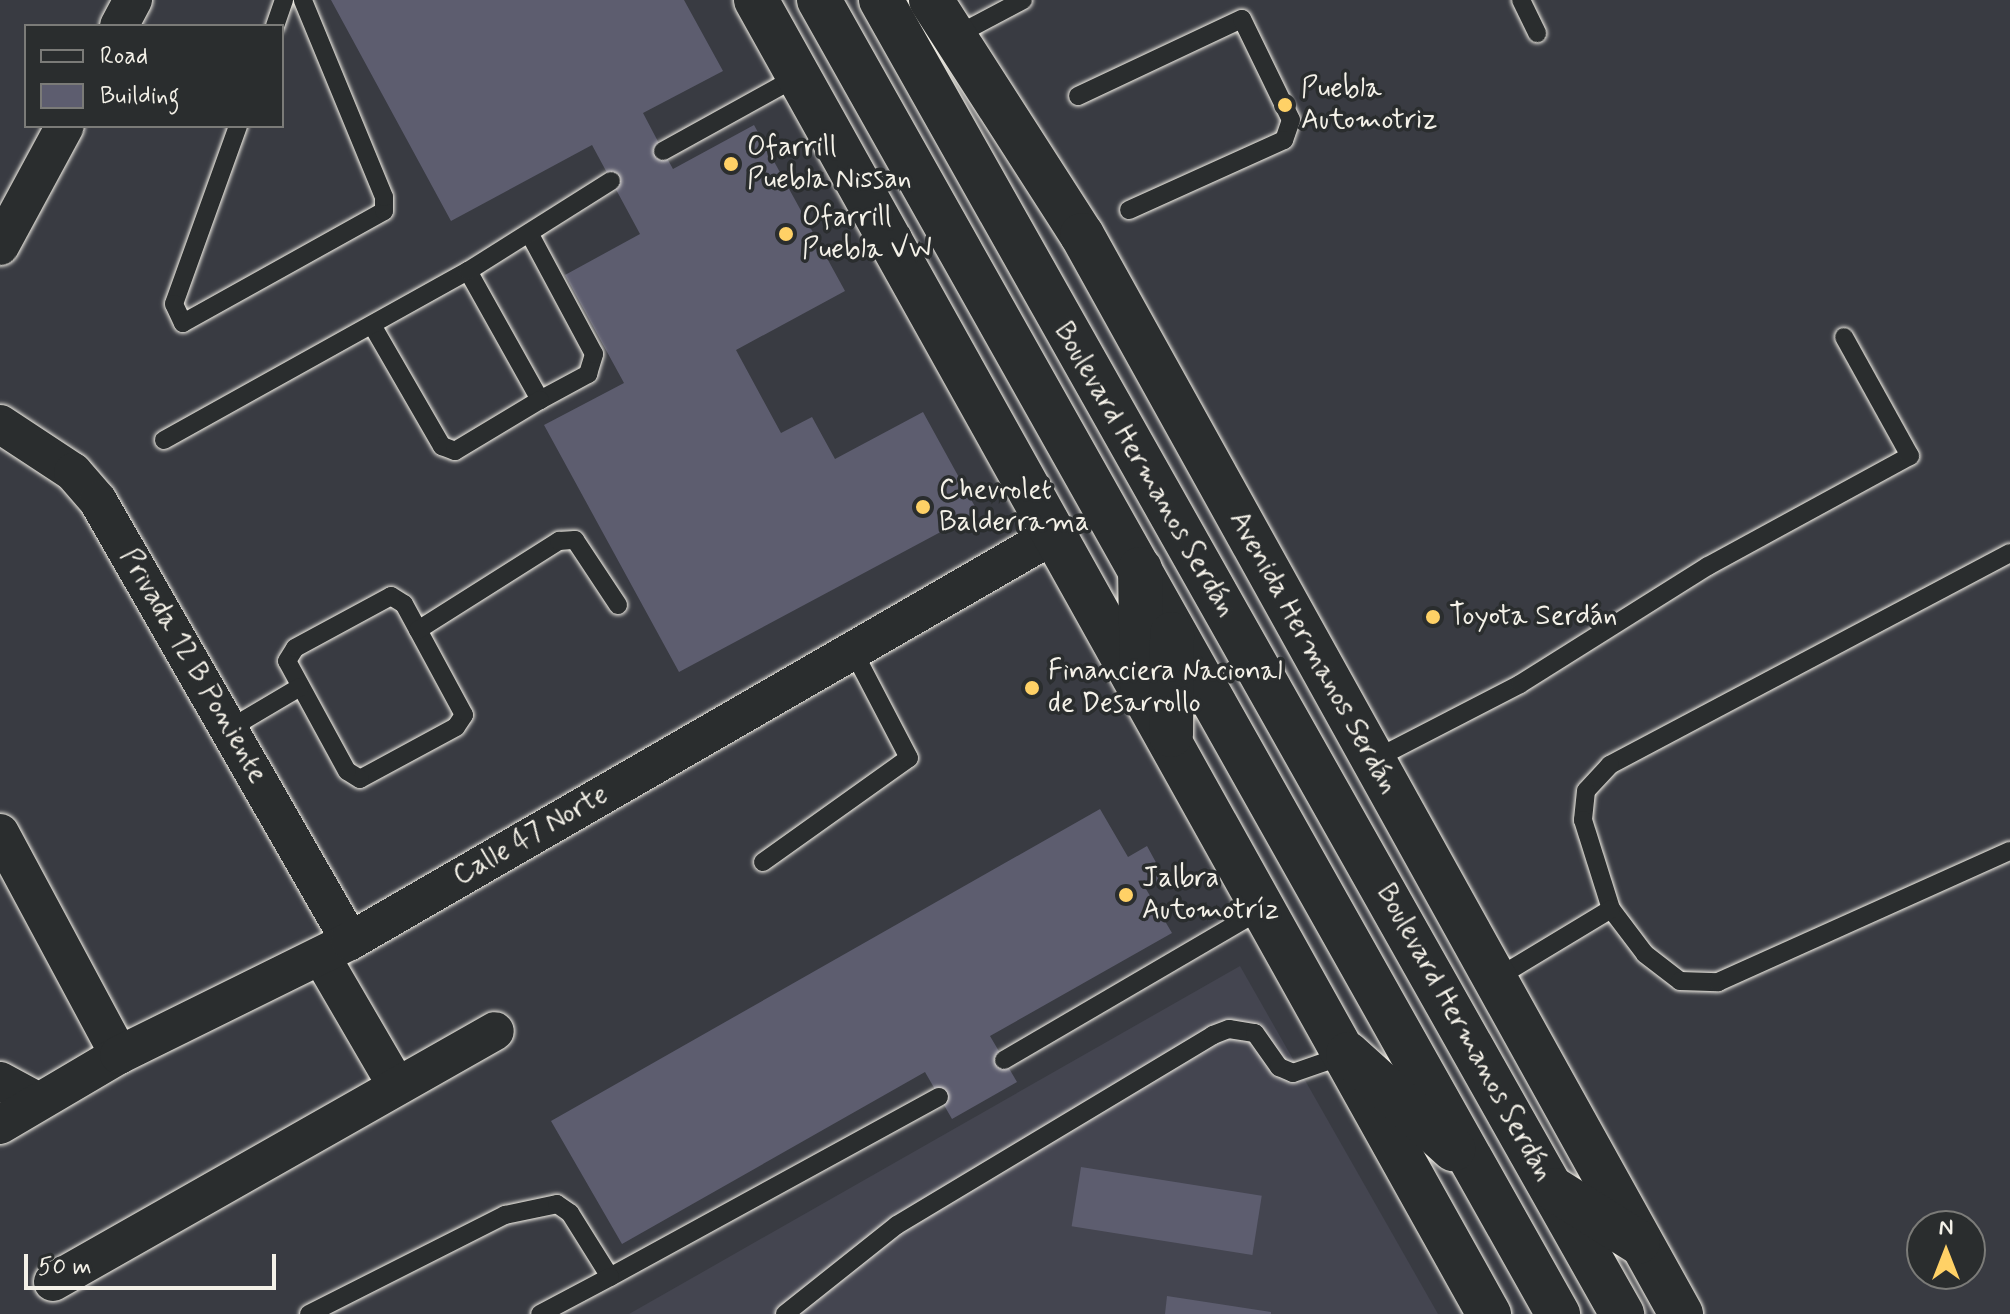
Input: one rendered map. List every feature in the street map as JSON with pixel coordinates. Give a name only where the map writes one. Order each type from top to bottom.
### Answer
[{"type":"main road","points":[[756,0],[1171,735],[1489,1314]]},
{"type":"main road","name":"Boulevard Hermanos Serdán","points":[[819,0],[1140,562],[1558,1314]]},
{"type":"main road","name":"Boulevard Hermanos Serdán","points":[[881,0],[1622,1314]]},
{"type":"main road","name":"Avenida Hermanos Serdán","points":[[942,18],[1082,235],[1638,1242],[1681,1314]]},
{"type":"main road","points":[[1171,517],[1220,487]]},
{"type":"main road","points":[[1140,562],[1142,686]]},
{"type":"main road","points":[[1171,735],[1172,619]]},
{"type":"main road","points":[[1348,1054],[1479,1171]]},
{"type":"main road","points":[[1550,1187],[1638,1242]]},
{"type":"street","points":[[120,24],[133,0]]},
{"type":"street","points":[[0,246],[64,128]]},
{"type":"street","name":"Privada 12 B Poniente","points":[[0,424],[73,472],[98,501],[229,729],[336,948],[395,1083]]},
{"type":"street","name":"Calle 47 Norte","points":[[0,1125],[119,1055],[336,948],[1055,534]]},
{"type":"street","points":[[0,833],[119,1055]]},
{"type":"street","points":[[53,1282],[395,1083],[495,1031]]},
{"type":"street","points":[[0,1081],[37,1101]]},
{"type":"lane","points":[[276,24],[284,0]]},
{"type":"lane","points":[[237,128],[174,304],[174,315],[183,323],[384,211],[384,197],[303,0]]},
{"type":"lane","points":[[942,18],[1023,0]]},
{"type":"lane","points":[[1129,210],[1289,135],[1291,120],[1233,0]]},
{"type":"lane","points":[[1521,0],[1537,33]]},
{"type":"lane","points":[[1078,96],[1242,19]]},
{"type":"lane","points":[[663,151],[799,76]]},
{"type":"lane","points":[[164,440],[468,271],[611,181]]},
{"type":"lane","points":[[372,325],[442,446],[455,451],[588,374],[596,362],[529,233]]},
{"type":"lane","points":[[468,271],[540,400]]},
{"type":"lane","points":[[1373,760],[1520,684],[1708,566],[1910,456],[1844,337]]},
{"type":"lane","points":[[418,630],[559,541],[575,540],[618,605]]},
{"type":"lane","points":[[2010,553],[1610,765],[1586,791],[1583,820],[1611,909],[1645,954],[1680,981],[1718,982],[2010,851]]},
{"type":"lane","points":[[383,599],[398,599],[462,707],[462,722],[368,777],[347,771],[300,687],[287,661],[295,648],[383,599]]},
{"type":"lane","points":[[763,862],[909,758],[853,651]]},
{"type":"lane","points":[[229,729],[300,687]]},
{"type":"lane","points":[[1004,1060],[1266,908]]},
{"type":"lane","points":[[1495,979],[1611,909]]},
{"type":"lane","points":[[785,1314],[897,1225],[1213,1035],[1229,1029],[1255,1033],[1279,1067],[1293,1073],[1348,1054]]},
{"type":"lane","points":[[540,1314],[939,1097]]},
{"type":"lane","points":[[309,1314],[442,1244],[540,1205],[557,1204],[570,1213],[610,1277]]},
{"type":"shaded area","points":[[1240,966],[1438,1314],[629,1314]]},
{"type":"building","points":[[331,0],[684,0],[723,71],[643,113],[663,151],[673,169],[754,125],[845,291],[736,350],[781,433],[812,417],[835,459],[923,412],[978,512],[679,672],[544,425],[624,383],[565,275],[640,234],[592,145],[451,221]]},
{"type":"building","points":[[1100,809],[1128,857],[1147,846],[1165,879],[1146,889],[1172,933],[990,1036],[1017,1082],[952,1119],[925,1072],[622,1244],[551,1121]]},
{"type":"building","points":[[1081,1167],[1262,1196],[1252,1255],[1072,1226]]},
{"type":"building","points":[[1167,1296],[1271,1312],[1271,1314],[1165,1314]]},
{"type":"place","name":"Puebla Automotriz","points":[[1285,105]]},
{"type":"place","name":"Ofarrill Puebla Nissan","points":[[731,164]]},
{"type":"place","name":"Ofarrill Puebla VW","points":[[786,234]]},
{"type":"place","name":"Chevrolet Balderrama","points":[[923,507]]},
{"type":"place","name":"Toyota Serdán","points":[[1433,617]]},
{"type":"place","name":"Financiera Nacional de Desarrollo","points":[[1032,688]]},
{"type":"place","name":"Jalbra Automotríz","points":[[1126,895]]}]
